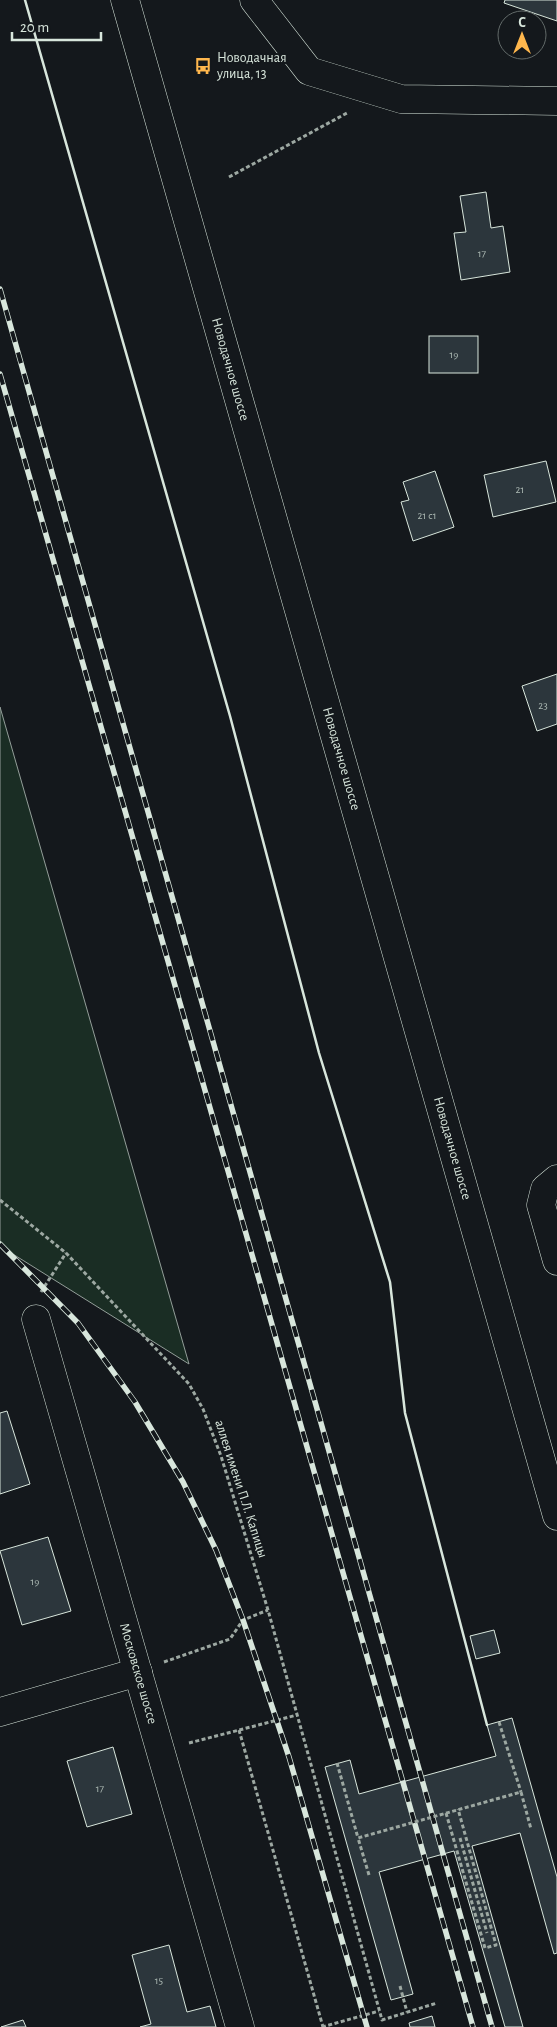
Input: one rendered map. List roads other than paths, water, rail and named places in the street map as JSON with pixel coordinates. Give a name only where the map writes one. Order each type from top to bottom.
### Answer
[{"type":"street","name":"Новодачное шоссе","points":[[125,0],[557,1516]]},
{"type":"street","points":[[254,0],[309,71],[401,99],[557,101]]},
{"type":"street","points":[[557,1179],[545,1189],[541,1205],[557,1261]]},
{"type":"street","name":"Московское шоссе","points":[[36,1319],[240,2027]]},
{"type":"street","points":[[0,1712],[138,1672]]},
{"type":"railway","points":[[0,289],[492,2027]]},
{"type":"railway","points":[[0,374],[473,2027]]},
{"type":"railway","points":[[0,1244],[78,1323],[135,1402],[183,1482],[216,1550],[243,1620],[289,1757],[367,2027]]},
{"type":"place","name":"Новодачная улица, 13","points":[[203,66]]}]
